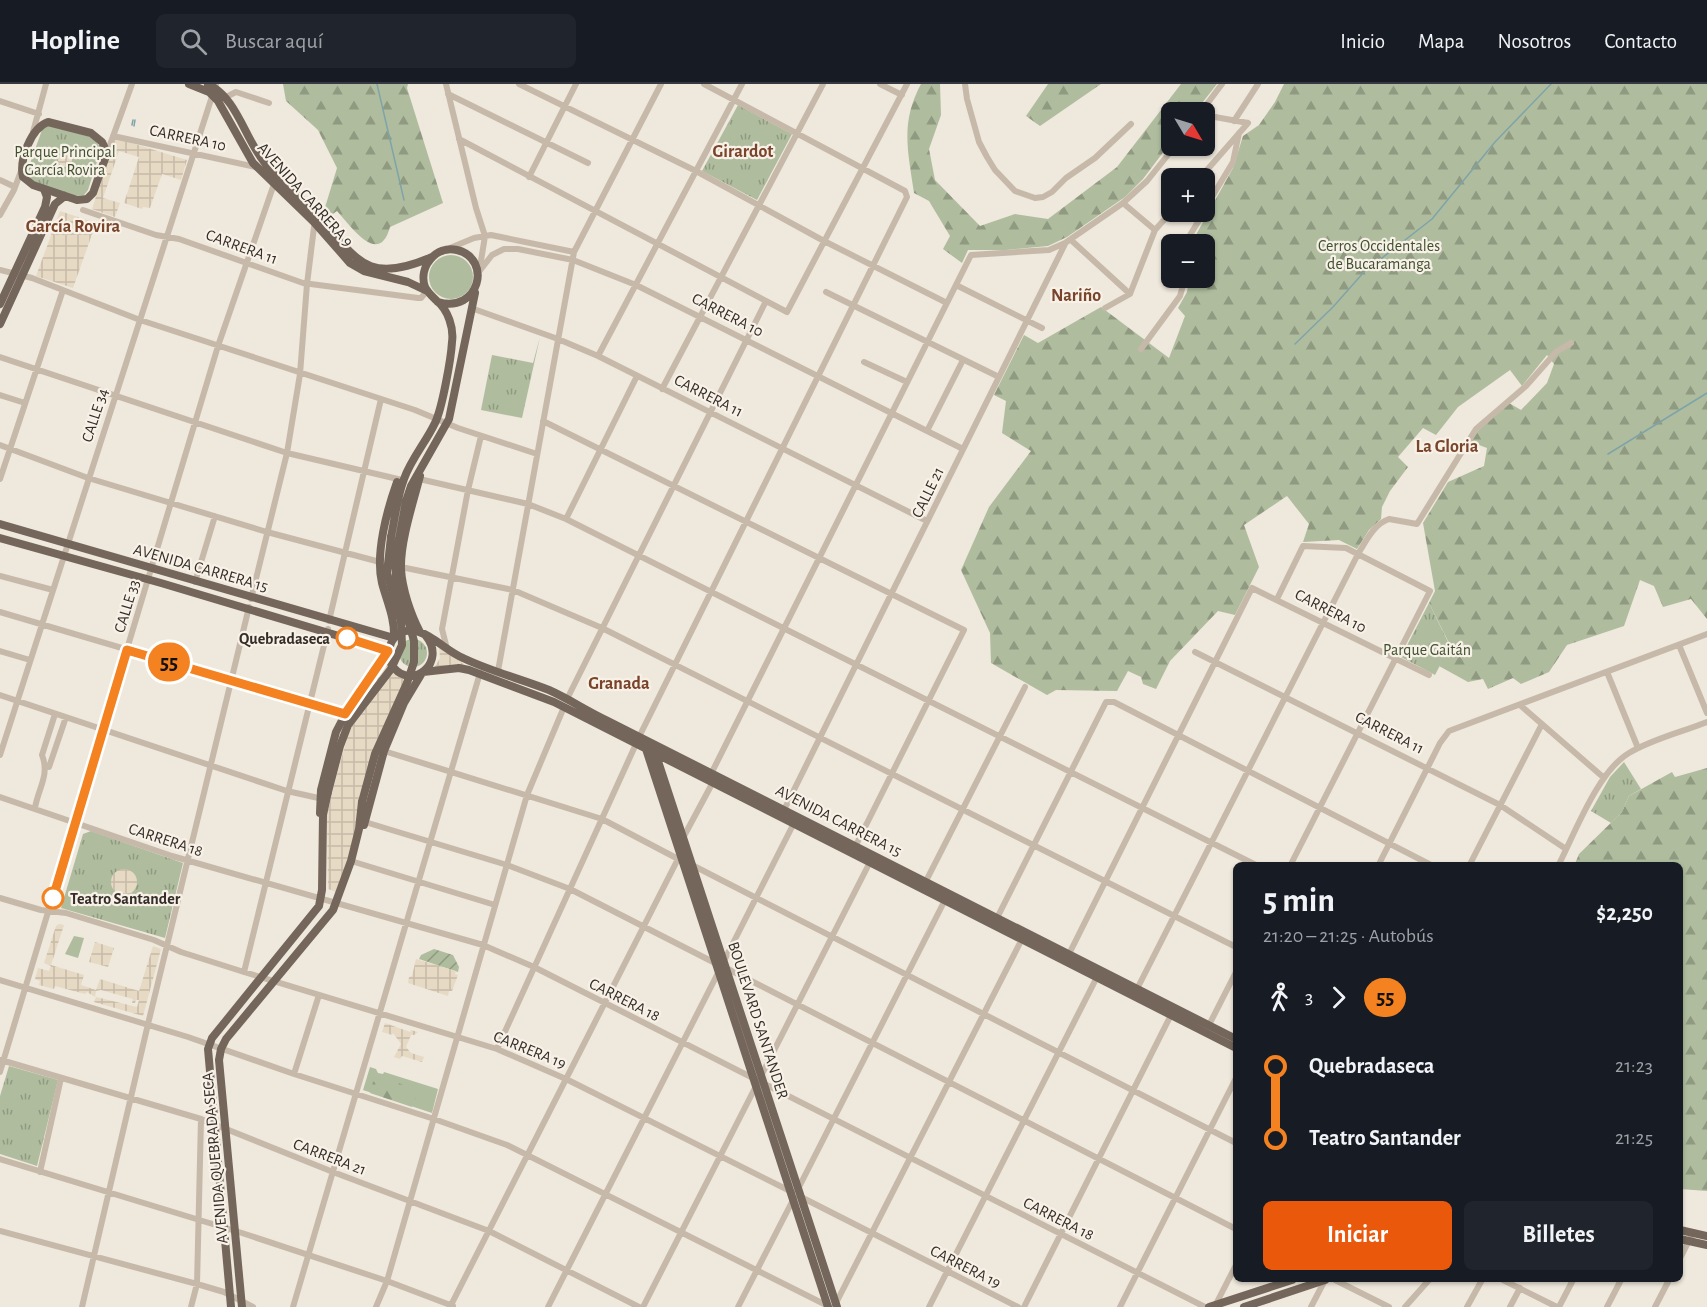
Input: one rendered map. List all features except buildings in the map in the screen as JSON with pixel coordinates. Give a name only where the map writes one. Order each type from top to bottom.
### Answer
[{"type":"main road","name":"AVENIDA CARRERA 9","points":[[189,84],[213,87],[226,97],[263,161],[348,252],[367,264],[385,268],[399,268],[432,256]]},
{"type":"main road","name":"AVENIDA CARRERA 9","points":[[213,87],[245,150],[257,167],[315,218],[344,258],[354,266],[377,275],[412,283],[427,291]]},
{"type":"main road","points":[[54,122],[97,136],[107,153],[93,193],[87,199],[80,201],[25,180],[22,167],[32,134],[44,123],[54,122]]},
{"type":"main road","points":[[0,324],[47,201],[44,189]]},
{"type":"main road","points":[[0,304],[56,204],[65,196]]},
{"type":"main road","points":[[208,1044],[313,915],[322,898],[325,797],[334,739],[345,714],[388,651],[394,638],[394,620],[382,584],[380,562],[389,508],[401,480],[437,419],[453,342],[448,316],[427,291],[423,280],[424,271],[432,256],[444,250],[457,250],[468,256],[476,266],[478,273],[476,286],[447,423],[417,478],[401,567],[403,583],[423,634],[433,648],[434,655],[428,668],[410,676],[398,672],[391,663],[388,651]]},
{"type":"main road","points":[[438,302],[455,304],[463,301],[470,296],[476,286]]},
{"type":"main road","name":"AVENIDA QUEBRADA SECA","points":[[325,797],[348,724],[391,669],[402,645],[401,622],[387,573],[406,501],[417,478]]},
{"type":"main road","name":"AVENIDA QUEBRADA SECA","points":[[242,1305],[219,1060],[221,1049],[226,1040],[330,915],[337,902],[351,861],[359,829],[362,802],[375,754],[408,683],[415,651],[412,632],[396,577],[395,558],[401,480]]},
{"type":"main road","name":"AVENIDA CARRERA 15","points":[[0,524],[196,582],[327,631],[388,651]]},
{"type":"main road","name":"AVENIDA CARRERA 15","points":[[0,538],[148,579],[329,620],[394,638]]},
{"type":"main road","points":[[394,638],[406,631],[423,634]]},
{"type":"main road","name":"AVENIDA CARRERA 15","points":[[423,634],[464,659],[498,671],[712,777],[796,820],[870,862],[1233,1046]]},
{"type":"main road","name":"AVENIDA CARRERA 15","points":[[422,672],[459,668],[565,703]]},
{"type":"main road","points":[[351,861],[365,822],[384,751],[404,703],[422,672]]},
{"type":"main road","name":"BOULEVARD SANTANDER","points":[[649,746],[656,754],[684,838],[721,966]]},
{"type":"main road","name":"BOULEVARD SANTANDER","points":[[649,746],[679,856],[721,966],[832,1306]]},
{"type":"main road","name":"AVENIDA CARRERA 15","points":[[656,754],[712,777]]},
{"type":"main road","name":"AVENIDA CARRERA 15","points":[[796,820],[856,846],[1233,1037]]},
{"type":"main road","name":"AVENIDA QUEBRADA SECA","points":[[208,1044],[231,1307]]},
{"type":"main road","points":[[1687,1237],[1707,1236]]},
{"type":"main road","points":[[1687,1237],[1707,1245]]},
{"type":"main road","points":[[1211,1306],[1286,1282]]},
{"type":"main road","points":[[1244,1307],[1319,1282]]},
{"type":"street","points":[[32,134],[46,84]]},
{"type":"street","points":[[107,153],[132,84]]},
{"type":"street","points":[[446,84],[485,236],[484,252],[478,273]]},
{"type":"street","points":[[519,84],[696,171],[824,241],[947,303]]},
{"type":"street","points":[[529,177],[576,84]]},
{"type":"street","points":[[498,671],[574,252],[660,84]]},
{"type":"street","points":[[497,1048],[638,740],[907,197],[904,191],[863,168],[704,84]]},
{"type":"street","points":[[598,356],[742,84]]},
{"type":"street","points":[[662,388],[823,84]]},
{"type":"street","points":[[880,84],[902,95]]},
{"type":"street","points":[[459,139],[787,312],[908,84]]},
{"type":"street","points":[[965,84],[979,142],[987,158],[1015,191],[1035,198],[1052,192],[1066,178],[1100,154],[1131,124]]},
{"type":"street","points":[[1208,102],[1222,84]]},
{"type":"street","points":[[1234,121],[1258,84]]},
{"type":"street","name":"CALLE 34","points":[[0,755],[3,738],[167,237],[213,87]]},
{"type":"street","points":[[226,97],[236,92],[269,103]]},
{"type":"street","points":[[448,94],[588,163]]},
{"type":"street","points":[[0,101],[39,114]]},
{"type":"street","points":[[1209,168],[1248,123],[1215,118]]},
{"type":"street","points":[[1215,192],[1233,162],[1239,133]]},
{"type":"street","name":"CARRERA 10","points":[[113,136],[257,167]]},
{"type":"street","name":"CALLE 21","points":[[782,813],[1068,242],[1124,203],[1147,181],[1167,156]]},
{"type":"street","points":[[0,215],[15,187],[22,167]]},
{"type":"street","points":[[0,180],[15,187]]},
{"type":"street","name":"CALLE 33","points":[[0,1072],[218,346],[274,184]]},
{"type":"street","name":"CARRERA 11","points":[[93,193],[85,211],[156,235],[175,238],[307,284],[418,298],[421,298],[427,291]]},
{"type":"street","points":[[1124,203],[1155,230]]},
{"type":"street","points":[[82,1307],[148,1024],[287,453],[300,374],[315,218]]},
{"type":"street","points":[[1106,308],[1130,294],[1155,230],[1162,222]]},
{"type":"street","points":[[444,250],[485,236],[505,237],[574,252]]},
{"type":"street","points":[[313,240],[327,237]]},
{"type":"street","points":[[0,1159],[224,1227],[387,1281],[452,1306],[679,856],[684,838],[748,700],[971,255],[1049,250],[1068,242],[1130,294]]},
{"type":"street","name":"CARRERA 10","points":[[478,273],[492,255],[504,249],[518,249],[573,260],[636,285],[963,449]]},
{"type":"street","points":[[0,270],[63,290],[140,320],[381,399],[537,454]]},
{"type":"street","points":[[956,285],[1042,328]]},
{"type":"street","points":[[1141,349],[1180,296],[1182,288]]},
{"type":"street","points":[[0,479],[63,290]]},
{"type":"street","points":[[826,292],[999,377]]},
{"type":"street","points":[[376,1307],[387,1281],[526,795],[565,703],[766,301]]},
{"type":"street","name":"CARRERA 11","points":[[471,308],[598,356],[927,522]]},
{"type":"street","points":[[1137,989],[1358,554],[1381,523],[1389,519],[1417,524],[1480,423],[1526,386],[1556,352],[1571,343]]},
{"type":"street","points":[[0,357],[287,453],[401,480]]},
{"type":"street","points":[[927,431],[963,360]]},
{"type":"street","points":[[864,362],[907,382]]},
{"type":"street","points":[[566,519],[637,376]]},
{"type":"street","points":[[0,395],[25,403]]},
{"type":"street","points":[[329,620],[381,399]]},
{"type":"street","points":[[543,421],[964,630],[856,846]]},
{"type":"street","points":[[447,649],[442,629],[468,490],[481,436]]},
{"type":"street","points":[[0,445],[88,478],[267,532],[380,562]]},
{"type":"street","points":[[417,478],[528,504],[566,519],[1250,862]]},
{"type":"street","points":[[196,582],[215,516]]},
{"type":"street","points":[[1276,599],[1303,546],[1341,547],[1430,591],[1292,862]]},
{"type":"street","points":[[401,567],[513,590],[602,628],[1233,945]]},
{"type":"street","points":[[0,576],[53,590]]},
{"type":"street","name":"CARRERA 10","points":[[1215,662],[1252,588],[1429,675]]},
{"type":"street","points":[[0,612],[345,714]]},
{"type":"street","points":[[244,972],[327,631]]},
{"type":"street","points":[[1380,862],[1440,743],[1449,732],[1707,634]]},
{"type":"street","points":[[1679,645],[1707,713]]},
{"type":"street","points":[[0,651],[30,660]]},
{"type":"street","name":"CARRERA 11","points":[[1195,652],[1500,805],[1566,849]]},
{"type":"street","points":[[1069,954],[1215,662]]},
{"type":"street","points":[[1606,672],[1638,748]]},
{"type":"street","points":[[293,1307],[480,674]]},
{"type":"street","points":[[926,881],[1024,687]]},
{"type":"street","points":[[0,695],[287,791],[325,797]]},
{"type":"street","points":[[997,918],[1106,702],[1114,702],[1179,734],[1425,862]]},
{"type":"street","points":[[1520,705],[1604,777]]},
{"type":"street","points":[[35,808],[45,777],[42,755],[55,714]]},
{"type":"street","points":[[49,767],[66,717]]},
{"type":"street","points":[[1560,862],[1604,777],[1619,760],[1638,748],[1707,722]]},
{"type":"street","points":[[1471,862],[1542,724]]},
{"type":"street","points":[[384,751],[602,819],[679,856],[693,866],[1233,1142]]},
{"type":"street","name":"CARRERA 18","points":[[0,797],[188,861],[483,945],[534,967],[1137,1273],[1211,1306]]},
{"type":"street","points":[[548,1307],[796,820]]},
{"type":"street","points":[[365,822],[507,865],[570,889],[1233,1227]]},
{"type":"street","points":[[351,861],[495,905]]},
{"type":"street","points":[[641,1307],[682,1232],[870,862]]},
{"type":"street","name":"CARRERA 19","points":[[0,897],[49,912],[66,913],[244,972],[497,1048],[566,1079],[1018,1307]]},
{"type":"street","points":[[738,1307],[945,900]]},
{"type":"street","points":[[0,980],[148,1024],[356,1095],[434,1119],[528,1154],[832,1306],[872,1233],[1022,939]]},
{"type":"street","points":[[929,1307],[1097,977]]},
{"type":"street","points":[[1209,1025],[1233,978]]},
{"type":"street","points":[[294,1074],[319,995]]},
{"type":"street","points":[[1024,1307],[1171,1015]]},
{"type":"street","name":"CARRERA 21","points":[[2,1061],[214,1124],[489,1231],[641,1307]]},
{"type":"street","points":[[39,1172],[61,1078]]},
{"type":"street","points":[[1120,1307],[1233,1084]]},
{"type":"street","points":[[191,1307],[197,1284],[201,1119]]},
{"type":"street","points":[[0,1231],[197,1284],[230,1295],[242,1305],[253,1307]]},
{"type":"street","points":[[1211,1306],[1233,1270]]},
{"type":"street","points":[[1311,1307],[1324,1282]]},
{"type":"street","points":[[1339,1282],[1389,1307]]},
{"type":"street","points":[[1405,1307],[1427,1282]]},
{"type":"street","points":[[1467,1307],[1481,1282]]},
{"type":"street","points":[[1507,1282],[1558,1307],[1572,1282]]},
{"type":"street","points":[[1607,1307],[1620,1282]]},
{"type":"street","points":[[1655,1307],[1668,1282]]},
{"type":"street","points":[[1510,1307],[1520,1288]]},
{"type":"green space","points":[[283,84],[408,84],[407,88],[443,203],[390,227],[385,239],[379,244],[372,244],[364,240],[337,211],[327,218],[323,214],[337,168],[318,130],[286,101]]},
{"type":"green space","points":[[921,84],[940,84],[941,115],[929,149],[935,180],[980,226],[1015,214],[1048,219],[1117,167],[1161,110],[1161,155],[1143,179],[1125,197],[1067,237],[1048,246],[1006,250],[968,250],[962,263],[943,249],[950,236],[929,201],[914,193],[907,137],[914,98]]},
{"type":"green space","points":[[1048,84],[1101,84],[1040,126],[1026,116]]},
{"type":"green space","points":[[1181,84],[1217,84],[1203,102],[1167,102]]},
{"type":"green space","name":"Cerros Occidentales de Bucaramanga","points":[[1284,84],[1707,84],[1707,619],[1691,599],[1663,607],[1654,586],[1640,580],[1624,626],[1567,645],[1549,672],[1521,684],[1513,678],[1488,689],[1483,679],[1468,682],[1439,666],[1450,645],[1429,603],[1435,591],[1423,523],[1448,482],[1484,466],[1487,448],[1471,442],[1482,425],[1509,403],[1521,410],[1547,383],[1554,364],[1547,355],[1522,386],[1510,370],[1458,407],[1436,435],[1423,428],[1398,457],[1408,467],[1390,491],[1382,507],[1381,519],[1369,530],[1357,549],[1339,540],[1303,542],[1309,524],[1287,496],[1244,525],[1259,567],[1235,615],[1218,611],[1170,661],[1156,689],[1143,684],[1141,677],[1128,671],[1117,691],[1056,690],[1047,695],[991,663],[990,633],[961,570],[989,507],[1031,451],[1002,433],[1006,401],[994,395],[1024,335],[1038,343],[1101,307],[1169,358],[1185,316],[1178,308],[1188,288],[1215,288],[1215,234],[1196,234],[1203,222],[1215,222],[1215,200],[1233,168],[1243,136],[1259,125]]},
{"type":"green space","points":[[738,105],[792,134],[757,200],[702,171]]},
{"type":"green space","name":"Parque Principal García Rovira","points":[[49,125],[94,138],[101,149],[88,190],[84,195],[74,196],[35,182],[30,178],[28,169],[42,130]]},
{"type":"green space","points":[[451,255],[460,256],[467,261],[472,268],[472,286],[467,293],[460,298],[451,299],[442,298],[435,293],[430,286],[429,277],[430,268],[435,261],[442,256]]},
{"type":"green space","points":[[540,337],[522,418],[481,410],[492,355],[533,363]]},
{"type":"green space","name":"Parque Gaitán","points":[[1429,603],[1450,646],[1435,675],[1401,657]]},
{"type":"green space","points":[[413,639],[423,643],[427,653],[423,663],[413,667],[403,663],[399,653],[403,643]]},
{"type":"green space","points":[[1624,762],[1641,789],[1629,796],[1622,812],[1611,823],[1591,811],[1610,777]]},
{"type":"green space","points":[[1707,768],[1707,1191],[1683,1189],[1683,862],[1576,862],[1579,854],[1622,812],[1629,796],[1672,772],[1675,777]]},
{"type":"green space","points":[[91,831],[183,863],[165,938],[61,908],[83,834]]},
{"type":"green space","points":[[74,936],[84,938],[78,958],[65,954]]},
{"type":"green space","points":[[434,949],[453,955],[459,967],[458,972],[419,959],[421,955]]},
{"type":"green space","points":[[9,1066],[58,1080],[37,1166],[0,1154],[0,1096]]},
{"type":"green space","points":[[370,1067],[376,1069],[378,1073],[383,1074],[384,1072],[438,1089],[432,1113],[363,1090]]},
{"type":"green space","points":[[379,1077],[405,1086],[411,1084],[418,1092],[412,1107],[370,1093],[373,1082]]},
{"type":"shaded area","points":[[115,138],[187,160],[181,180],[162,174],[150,208],[143,207],[142,209],[124,203],[139,157],[119,151],[103,198],[120,203],[115,217],[92,209]]},
{"type":"shaded area","points":[[62,153],[68,153],[72,160],[68,167],[62,167],[58,163],[58,157]]},
{"type":"shaded area","points":[[60,211],[96,223],[73,288],[36,276]]},
{"type":"shaded area","points":[[439,647],[465,665],[433,670],[440,658]]},
{"type":"shaded area","points":[[384,660],[389,668],[412,681],[336,892],[328,889],[327,816],[347,738],[353,724],[367,707],[359,700]]},
{"type":"shaded area","points":[[124,869],[133,873],[137,882],[133,891],[124,895],[115,891],[111,882],[115,873]]},
{"type":"shaded area","points":[[64,925],[51,965],[84,975],[81,985],[96,990],[100,979],[139,991],[153,946],[161,949],[143,1016],[94,1002],[96,997],[137,1007],[139,1000],[132,1003],[133,999],[101,990],[96,991],[95,997],[87,992],[85,994],[55,986],[54,989],[39,985],[40,981],[35,979],[38,968],[49,971],[51,966],[44,963],[56,926]]},
{"type":"shaded area","points":[[95,942],[114,948],[108,967],[89,962]]},
{"type":"shaded area","points":[[416,959],[456,971],[455,974],[458,975],[448,996],[408,983]]},
{"type":"shaded area","points":[[385,1023],[410,1032],[411,1030],[418,1032],[411,1035],[406,1047],[411,1053],[424,1057],[422,1062],[402,1056],[400,1059],[394,1057],[401,1044],[393,1033],[392,1035],[382,1032]]},
{"type":"waterway","points":[[377,84],[404,200]]},
{"type":"waterway","points":[[1295,344],[1333,307],[1364,272],[1432,219],[1495,142],[1551,84]]},
{"type":"waterway","points":[[132,125],[133,120]]},
{"type":"waterway","points":[[134,126],[135,120]]},
{"type":"waterway","points":[[1608,454],[1707,393]]},
{"type":"bus line","name":"55","points":[[53,898],[127,650],[345,714],[388,651],[347,638]]},
{"type":"place","name":"Quebradaseca","points":[[347,638]]},
{"type":"place","name":"Teatro Santander","points":[[53,898]]},
{"type":"district","name":"Girardot","points":[[743,151]]},
{"type":"district","name":"García Rovira","points":[[73,226]]},
{"type":"district","name":"Nariño","points":[[1076,295]]},
{"type":"district","name":"La Gloria","points":[[1447,446]]},
{"type":"district","name":"Granada","points":[[619,683]]}]
